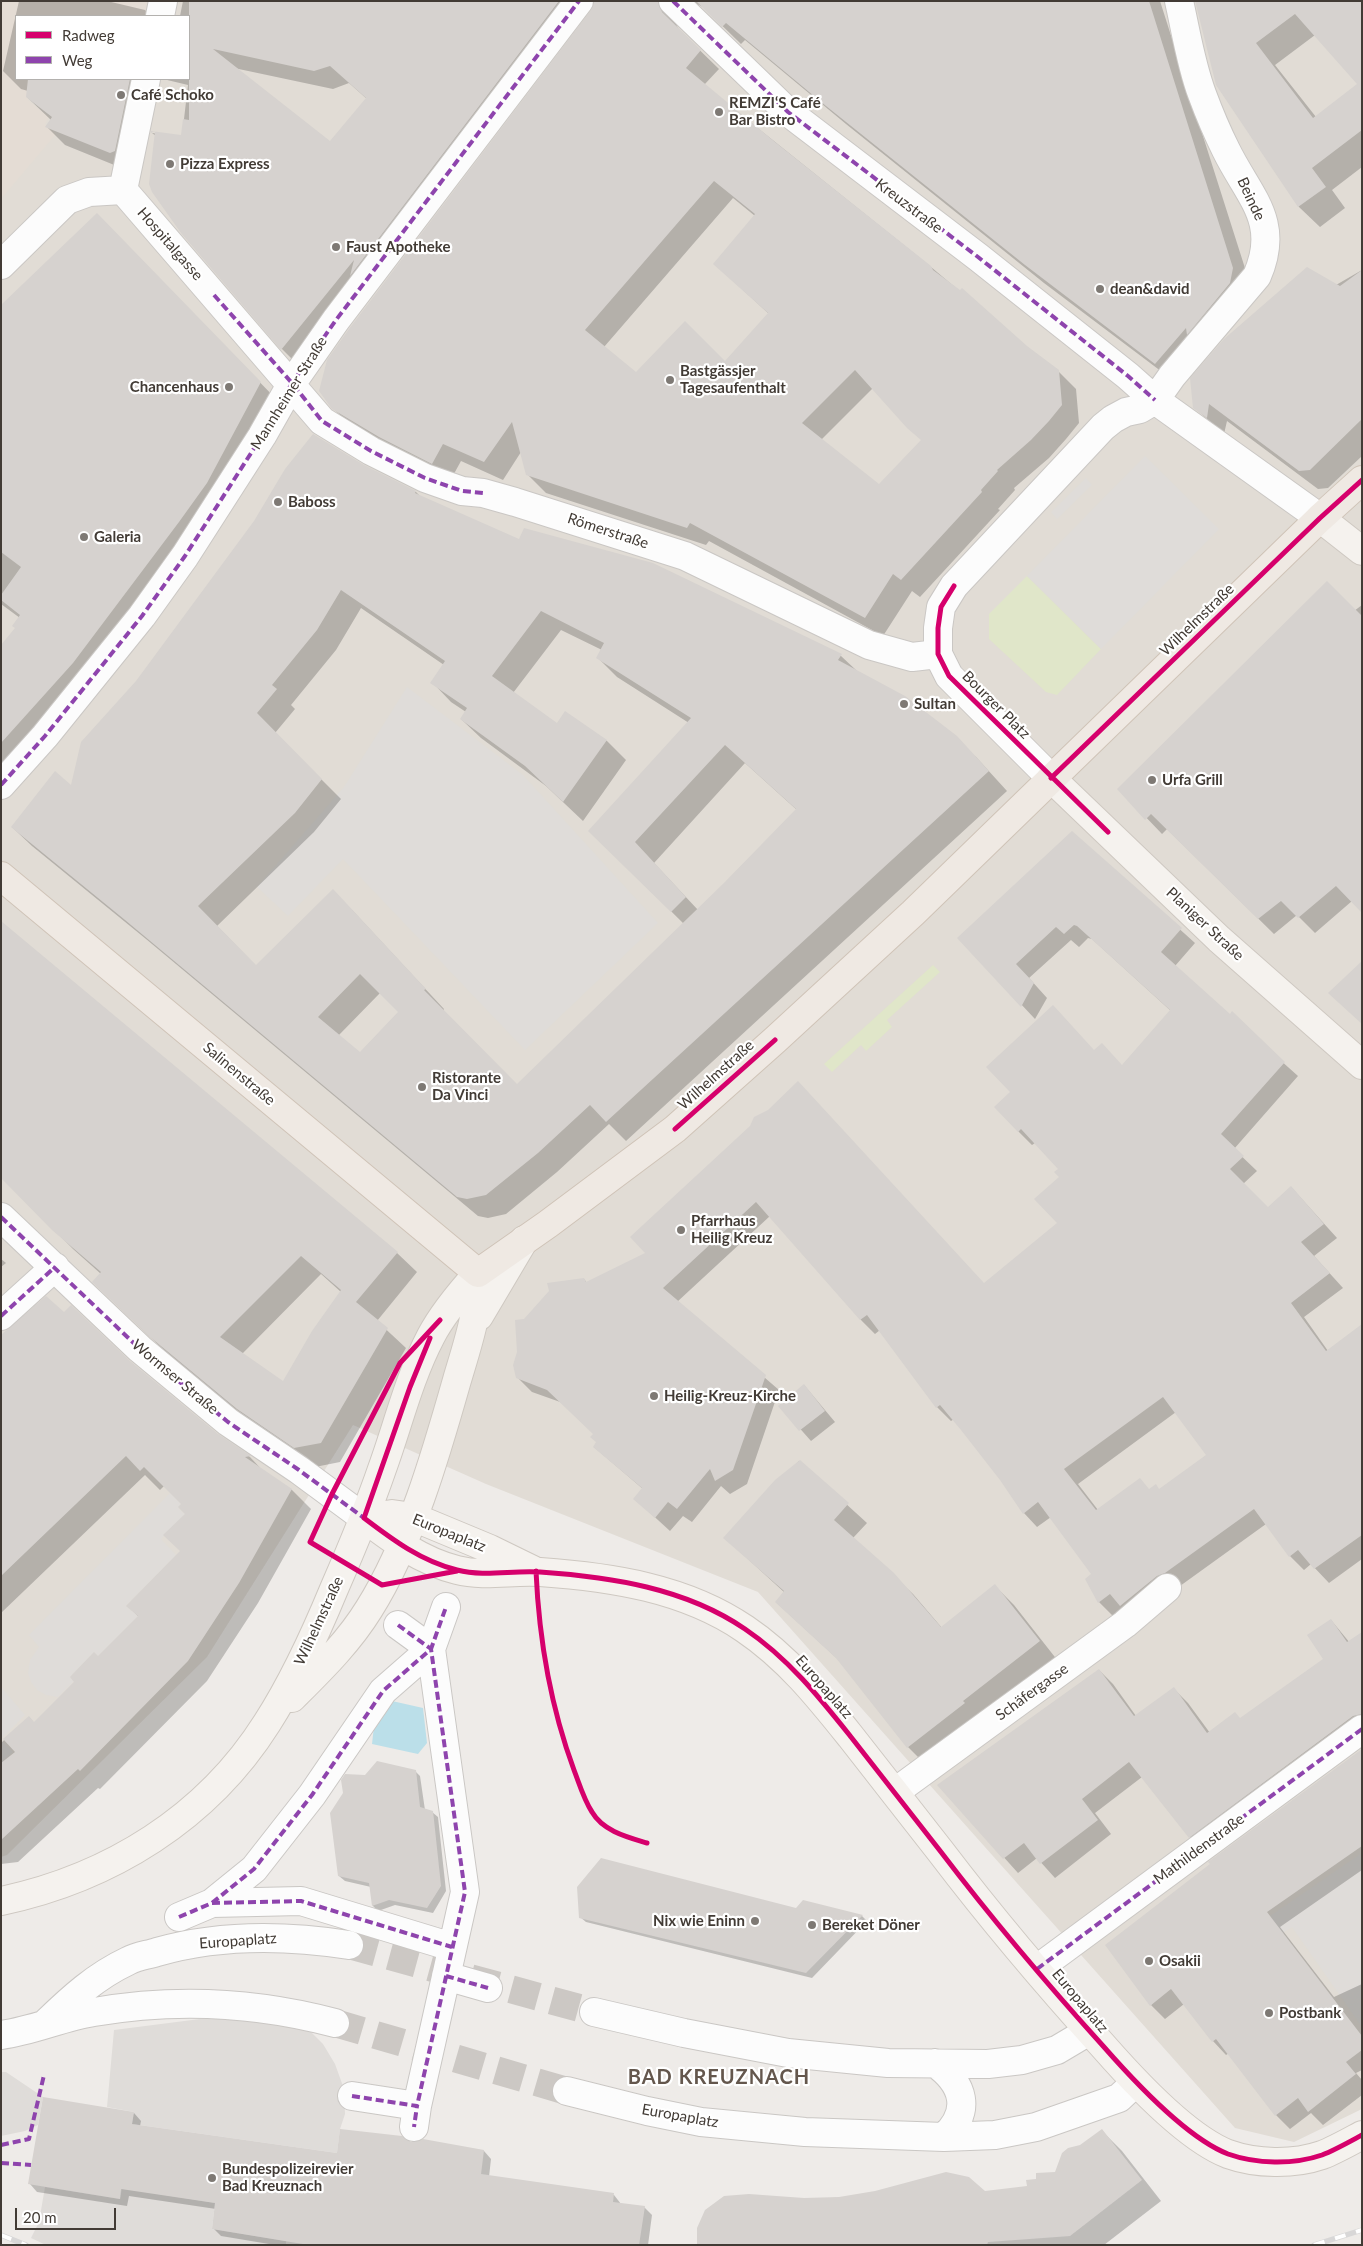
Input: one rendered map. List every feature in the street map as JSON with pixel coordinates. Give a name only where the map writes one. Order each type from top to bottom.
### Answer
[{"type":"main road","name":"Wilhelmstraße","points":[[478,1273],[675,1129],[913,914],[1320,518],[1362,480]]},
{"type":"main road","name":"Salinenstraße","points":[[1,876],[478,1273]]},
{"type":"street","points":[[160,15],[163,1]]},
{"type":"street","name":"Mannheimer Straße","points":[[1,785],[98,673],[174,571],[262,436],[292,384],[336,320],[579,1]]},
{"type":"street","name":"Kreuzstraße","points":[[673,1],[788,112],[986,263],[1128,376],[1155,400]]},
{"type":"street","name":"Beinde","points":[[1155,400],[1172,376],[1257,276],[1265,258],[1267,242],[1262,216],[1254,197],[1226,151],[1202,93],[1179,1]]},
{"type":"street","points":[[1,265],[67,200],[89,192],[123,190],[146,80]]},
{"type":"street","name":"Hospitalgasse","points":[[123,190],[292,384]]},
{"type":"street","name":"Römerstraße","points":[[292,384],[322,421],[371,451],[434,481],[462,491],[483,493],[686,556],[869,645],[912,657],[938,654]]},
{"type":"street","points":[[1155,400],[1320,518],[1362,551]]},
{"type":"street","name":"Bourger Platz","points":[[1052,778],[950,676],[938,654],[938,628],[942,607],[954,586],[1103,427],[1120,415],[1140,409],[1155,400]]},
{"type":"street","name":"Planiger Straße","points":[[1052,778],[1219,940],[1362,1065]]},
{"type":"street","name":"Wormser Straße","points":[[1,1217],[140,1349],[228,1422],[300,1470],[364,1518]]},
{"type":"street","name":"Wilhelmstraße","points":[[471,1330],[524,1240]]},
{"type":"street","points":[[1,1316],[55,1267]]},
{"type":"street","name":"Wilhelmstraße","points":[[1,1901],[61,1885],[95,1872],[159,1836],[218,1786],[245,1755],[268,1723],[340,1648],[359,1624],[370,1607],[413,1518],[444,1424],[471,1330],[478,1287],[478,1273]]},
{"type":"street","name":"Wilhelmstraße","points":[[268,1723],[318,1627],[364,1518],[410,1387],[430,1338],[451,1304],[478,1273]]},
{"type":"street","name":"Europaplatz","points":[[364,1518],[392,1514],[413,1518],[490,1549],[536,1571]]},
{"type":"street","name":"Europaplatz","points":[[364,1518],[401,1546],[433,1562],[460,1571],[489,1574],[536,1571],[640,1585],[701,1604],[733,1621],[764,1642],[792,1666],[895,1792],[972,1893],[1089,2031],[1135,2082],[1119,2098],[1036,2127],[995,2135],[944,2137],[805,2132],[702,2122],[647,2111],[567,2091]]},
{"type":"street","name":"Schäfergasse","points":[[895,1792],[1125,1624],[1167,1588]]},
{"type":"street","points":[[352,2096],[415,2117],[464,1892],[431,1649],[446,1607]]},
{"type":"street","points":[[398,1624],[431,1649]]},
{"type":"street","points":[[179,1917],[212,1903],[254,1868],[312,1795],[382,1691],[431,1649]]},
{"type":"street","name":"Mathildenstraße","points":[[1037,1969],[1362,1729]]},
{"type":"street","points":[[212,1903],[301,1901],[452,1947]]},
{"type":"street","name":"Europaplatz","points":[[47,2022],[90,1983],[129,1960],[172,1948],[232,1939],[292,1938],[349,1945]]},
{"type":"street","points":[[129,1960],[125,1967],[123,1985],[127,1995],[138,2006]]},
{"type":"street","points":[[446,1976],[488,1988]]},
{"type":"street","name":"Europaplatz","points":[[1,2035],[92,2012],[138,2006],[236,2005],[294,2013],[335,2023]]},
{"type":"street","name":"Europaplatz","points":[[594,2012],[694,2035],[788,2053],[888,2063],[988,2064],[1022,2060],[1057,2050],[1089,2031]]},
{"type":"street","points":[[935,2064],[948,2073],[956,2083],[961,2097],[962,2109],[960,2118],[954,2128],[944,2137]]},
{"type":"street","points":[[1135,2082],[1200,2138],[1226,2153],[1248,2159],[1278,2162],[1321,2155],[1362,2135]]},
{"type":"shaded area","points":[[1,1],[1362,1],[1362,2109],[1294,2142],[1235,2128],[758,1592],[486,1484],[353,1425],[207,1657],[7,1855],[1,1857]]},
{"type":"shaded area","points":[[1,1],[153,1],[150,15],[15,15],[15,80],[31,80],[28,100],[49,117],[45,124],[56,134],[1,199]]},
{"type":"shaded area","points":[[1145,456],[1219,529],[1101,649],[1027,576]]},
{"type":"shaded area","points":[[1086,478],[1092,485],[1057,519],[1051,512]]},
{"type":"shaded area","points":[[407,687],[523,775],[658,923],[525,1050],[343,859],[288,916],[257,887],[344,787]]},
{"type":"shaded area","points":[[170,1493],[181,1504],[178,1508],[185,1514],[161,1539],[176,1555],[126,1606],[138,1616],[98,1656],[94,1652],[70,1677],[74,1681],[58,1697],[46,1695],[37,1690],[31,1682],[28,1673],[30,1660],[39,1647],[29,1635]]},
{"type":"shaded area","points":[[1,1687],[25,1715],[1,1739]]},
{"type":"shaded area","points":[[1,1740],[13,1752],[1,1762]]},
{"type":"shaded area","points":[[1362,1853],[1362,2027],[1292,1927],[1272,1940],[1260,1923]]},
{"type":"shaded area","points":[[246,2018],[307,2028],[323,2044],[335,2064],[344,2089],[345,2114],[340,2129],[337,2153],[132,2124],[134,2112],[107,2107],[114,2030],[200,2019]]},
{"type":"shaded area","points":[[1,2072],[6,2072],[43,2097],[38,2125],[25,2131],[1,2136]]},
{"type":"shaded area","points":[[45,2187],[120,2199],[122,2188],[215,2203],[212,2229],[286,2241],[286,2245],[46,2245],[31,2238],[39,2222]]},
{"type":"green space","points":[[1027,576],[1101,649],[1057,695],[1046,692],[989,639],[989,614]]},
{"type":"green space","points":[[933,965],[940,972],[887,1020],[892,1027],[866,1051],[861,1045],[832,1072],[824,1064]]},
{"type":"water","points":[[392,1701],[423,1708],[427,1743],[418,1754],[372,1744],[374,1726]]},
{"type":"building","points":[[189,1],[559,1],[350,276],[354,260],[281,350],[181,233],[152,192],[149,184],[155,132],[181,135],[183,119],[189,120]],"holes":[[[213,49],[314,71],[330,66],[366,98],[330,141]]]},
{"type":"building","points":[[594,1],[658,1],[662,12],[701,50],[686,68],[775,142],[931,266],[933,270],[960,290],[962,288],[1027,346],[1059,370],[1062,405],[1031,440],[997,470],[981,490],[982,492],[901,580],[893,574],[865,618],[690,523],[687,528],[526,475],[512,422],[484,462],[443,444],[432,464],[379,437],[332,409],[319,391],[327,360],[349,329],[591,10]],"holes":[[[714,181],[755,214],[713,264],[768,313],[725,361],[685,321],[636,372],[585,330]],[[855,370],[907,428],[921,440],[879,484],[802,423]]]},
{"type":"building","points":[[696,1],[1149,1],[1233,268],[1230,283],[1187,335],[1186,328],[1155,364],[1025,265],[826,106],[726,23],[722,27]]},
{"type":"building","points":[[1195,1],[1362,1],[1362,130],[1312,168],[1326,187],[1298,207],[1216,85]],"holes":[[[1295,14],[1357,84],[1313,118],[1256,43]]]},
{"type":"building","points":[[28,80],[130,80],[115,151],[110,153],[45,127],[52,117],[26,97]]},
{"type":"building","points":[[97,213],[261,382],[207,483],[179,522],[73,663],[1,743],[1,645],[15,628],[12,626],[20,615],[1,600],[1,595],[21,567],[1,552],[1,305]]},
{"type":"building","points":[[1307,267],[1340,286],[1362,270],[1362,419],[1310,470],[1299,471],[1209,404],[1207,418],[1193,408],[1190,378],[1224,339]]},
{"type":"building","points":[[313,434],[364,465],[416,491],[415,493],[519,539],[524,528],[653,563],[842,654],[838,660],[905,696],[957,736],[989,771],[606,1122],[590,1105],[538,1153],[486,1195],[467,1199],[457,1197],[11,827],[55,771],[71,785],[81,742],[136,681],[254,521],[285,469]],"holes":[[[341,590],[445,661],[430,683],[467,708],[460,719],[525,766],[563,802],[607,740],[565,711],[557,723],[492,676],[541,611],[604,643],[596,658],[691,718],[588,831],[671,912],[686,897],[635,842],[725,745],[796,809],[725,882],[517,1084],[424,990],[426,989],[333,889],[256,965],[198,906],[295,813],[322,779],[257,713],[277,689],[272,685],[317,630]],[[360,974],[398,1012],[360,1052],[318,1017]]]},
{"type":"building","points":[[1327,581],[1362,616],[1362,913],[1336,886],[1298,918],[1281,901],[1258,919],[1151,814],[1145,820],[1117,789]]},
{"type":"building","points":[[1072,831],[1182,928],[1161,952],[1230,1014],[1232,1011],[1285,1062],[1221,1134],[1244,1156],[1230,1169],[1268,1207],[1291,1186],[1324,1224],[1301,1242],[1330,1273],[1291,1303],[1326,1351],[1362,1324],[1362,1535],[1314,1569],[1298,1550],[1289,1557],[1254,1509],[1165,1573],[1157,1576],[1120,1606],[1110,1594],[1098,1603],[1085,1579],[1091,1574],[1038,1502],[1023,1514],[1000,1480],[961,1430],[940,1405],[936,1408],[867,1315],[860,1320],[756,1202],[663,1288],[766,1375],[733,1470],[715,1481],[710,1469],[677,1509],[668,1502],[655,1518],[633,1499],[642,1488],[593,1447],[596,1442],[590,1437],[593,1434],[547,1390],[516,1378],[513,1365],[517,1352],[515,1320],[524,1319],[549,1291],[547,1283],[584,1278],[586,1282],[645,1253],[630,1237],[750,1126],[754,1117],[768,1110],[798,1081],[984,1283],[1057,1223],[1034,1199],[1059,1177],[1054,1172],[1058,1169],[1021,1129],[1018,1132],[994,1107],[1010,1092],[986,1067],[1053,1005],[1094,1050],[1102,1043],[1122,1065],[1170,1010],[1077,926],[1074,925],[1064,934],[1056,927],[1016,964],[1034,983],[1021,1007],[957,938]],"holes":[[[1163,1397],[1206,1455],[1159,1489],[1156,1484],[1149,1489],[1140,1478],[1096,1510],[1064,1469]]]},
{"type":"building","points":[[1,921],[398,1252],[356,1302],[388,1328],[321,1443],[294,1448],[237,1409],[150,1337],[92,1282],[101,1272],[52,1230],[1,1178]],"holes":[[[301,1256],[341,1290],[312,1331],[283,1381],[220,1337]]]},
{"type":"building","points":[[1362,961],[1362,1024],[1328,993]]},
{"type":"building","points":[[46,1296],[64,1312],[71,1305],[130,1361],[218,1434],[251,1456],[245,1457],[292,1489],[239,1583],[188,1661],[80,1771],[78,1769],[1,1840],[1,1763],[15,1752],[3,1739],[29,1716],[34,1722],[74,1682],[70,1677],[94,1652],[98,1656],[138,1616],[126,1606],[180,1551],[163,1535],[185,1514],[178,1507],[181,1504],[144,1467],[140,1471],[126,1456],[1,1576],[1,1335]]},
{"type":"building","points":[[804,1384],[825,1411],[799,1431],[778,1406]]},
{"type":"building","points":[[800,1460],[849,1503],[834,1520],[894,1573],[941,1627],[995,1584],[1040,1641],[963,1701],[965,1703],[907,1748],[836,1658],[775,1602],[784,1591],[723,1538],[775,1480]]},
{"type":"building","points":[[1331,1619],[1347,1642],[1362,1632],[1362,1714],[1353,1716],[1189,1838],[1129,1762],[1082,1799],[1098,1820],[1040,1864],[1024,1843],[1003,1859],[937,1785],[1099,1669],[1134,1716],[1174,1687],[1207,1733],[1235,1712],[1240,1718],[1323,1659],[1307,1635]]},
{"type":"building","points":[[1362,1749],[1362,1846],[1267,1912],[1362,2036],[1362,2050],[1346,2062],[1356,2074],[1308,2112],[1298,2098],[1275,2116],[1216,2039],[1212,2042],[1171,1989],[1150,2006],[1105,1945],[1210,1864],[1208,1862]]},
{"type":"building","points":[[377,1761],[416,1770],[420,1807],[433,1811],[441,1886],[427,1908],[389,1900],[372,1906],[369,1883],[338,1876],[330,1813],[343,1793],[341,1780],[345,1774],[365,1775]]},
{"type":"building","points":[[601,1858],[796,1908],[803,1900],[863,1915],[806,1973],[579,1918],[577,1887]]},
{"type":"building","points":[[43,2097],[134,2112],[132,2124],[337,2153],[340,2129],[402,2136],[411,2142],[423,2139],[484,2150],[481,2174],[614,2193],[613,2202],[645,2206],[639,2245],[309,2245],[212,2229],[215,2203],[121,2189],[120,2199],[28,2184]]},
{"type":"building","points":[[1102,2129],[1142,2180],[1070,2236],[988,2242],[987,2245],[697,2245],[697,2228],[705,2210],[724,2196],[749,2194],[804,2198],[839,2197],[875,2191],[946,2172],[969,2177],[985,2191],[1027,2186],[1026,2180],[1036,2179],[1036,2173],[1055,2172],[1062,2153],[1068,2148],[1080,2145]]},
{"type":"tunnel","points":[[349,1945],[594,2012]]},
{"type":"tunnel","points":[[335,2023],[567,2091]]},
{"type":"railway","points":[[1314,2245],[1362,2230]]},
{"type":"railway","points":[[1,2235],[26,2245]]},
{"type":"marked path","points":[[1,785],[45,736],[142,616],[185,556],[262,436],[292,383],[336,320],[579,1]]},
{"type":"marked path","points":[[673,1],[788,112],[978,257],[1128,376],[1155,400]]},
{"type":"marked path","points":[[214,295],[292,383],[322,421],[371,451],[425,478],[462,491],[483,493]]},
{"type":"marked path","points":[[1,1217],[140,1349],[228,1422],[299,1470],[364,1518]]},
{"type":"marked path","points":[[1,1316],[55,1267]]},
{"type":"marked path","points":[[179,1917],[212,1903],[254,1869],[312,1795],[383,1691],[431,1649],[446,1607]]},
{"type":"marked path","points":[[398,1625],[431,1649],[465,1892],[417,2106]]},
{"type":"marked path","points":[[1037,1969],[1362,1729]]},
{"type":"marked path","points":[[212,1903],[301,1901],[452,1947]]},
{"type":"marked path","points":[[446,1976],[488,1988]]},
{"type":"marked path","points":[[1,2145],[29,2139],[44,2075]]},
{"type":"marked path","points":[[352,2096],[417,2106],[414,2127]]},
{"type":"marked path","points":[[1,2163],[31,2165]]},
{"type":"cycle path","points":[[1051,778],[1320,518],[1362,480]]},
{"type":"cycle path","points":[[954,586],[941,607],[938,628],[938,654],[949,676],[1108,832]]},
{"type":"cycle path","points":[[675,1129],[775,1040]]},
{"type":"cycle path","points":[[440,1320],[400,1363],[332,1494],[310,1542],[382,1585],[457,1571]]},
{"type":"cycle path","points":[[430,1338],[410,1387],[364,1518],[419,1555],[457,1570],[478,1573],[540,1572],[620,1581],[672,1594],[722,1615],[745,1629],[775,1652],[815,1693],[980,1902],[1041,1975],[1130,2075],[1178,2122],[1212,2146],[1228,2154],[1250,2160],[1275,2162],[1287,2162],[1322,2155],[1362,2135]]},
{"type":"cycle path","points":[[536,1571],[543,1647],[552,1697],[558,1721],[584,1797],[592,1812],[602,1824],[616,1832],[647,1843]]},
{"type":"place","name":"Café Schoko","points":[[121,95]]},
{"type":"place","name":"REMZI‘S Café Bar Bistro","points":[[719,112]]},
{"type":"place","name":"Pizza Express","points":[[170,164]]},
{"type":"place","name":"Faust Apotheke","points":[[336,247]]},
{"type":"place","name":"dean&david","points":[[1100,289]]},
{"type":"place","name":"Bastgässjer Tagesaufenthalt","points":[[670,380]]},
{"type":"place","name":"Chancenhaus","points":[[229,387]]},
{"type":"place","name":"Baboss","points":[[278,502]]},
{"type":"place","name":"Galeria","points":[[84,537]]},
{"type":"place","name":"Sultan","points":[[904,704]]},
{"type":"place","name":"Urfa Grill","points":[[1152,780]]},
{"type":"place","name":"Ristorante Da Vinci","points":[[422,1087]]},
{"type":"place","name":"Pfarrhaus Heilig Kreuz","points":[[681,1230]]},
{"type":"place","name":"Heilig-Kreuz-Kirche","points":[[654,1396]]},
{"type":"place","name":"Nix wie Eninn","points":[[755,1921]]},
{"type":"place","name":"Bereket Döner","points":[[812,1925]]},
{"type":"place","name":"Osakii","points":[[1149,1961]]},
{"type":"place","name":"Postbank","points":[[1269,2013]]},
{"type":"place","name":"Bundespolizeirevier Bad Kreuznach","points":[[212,2178]]},
{"type":"district","name":"BAD KREUZNACH","points":[[719,2078]]}]
